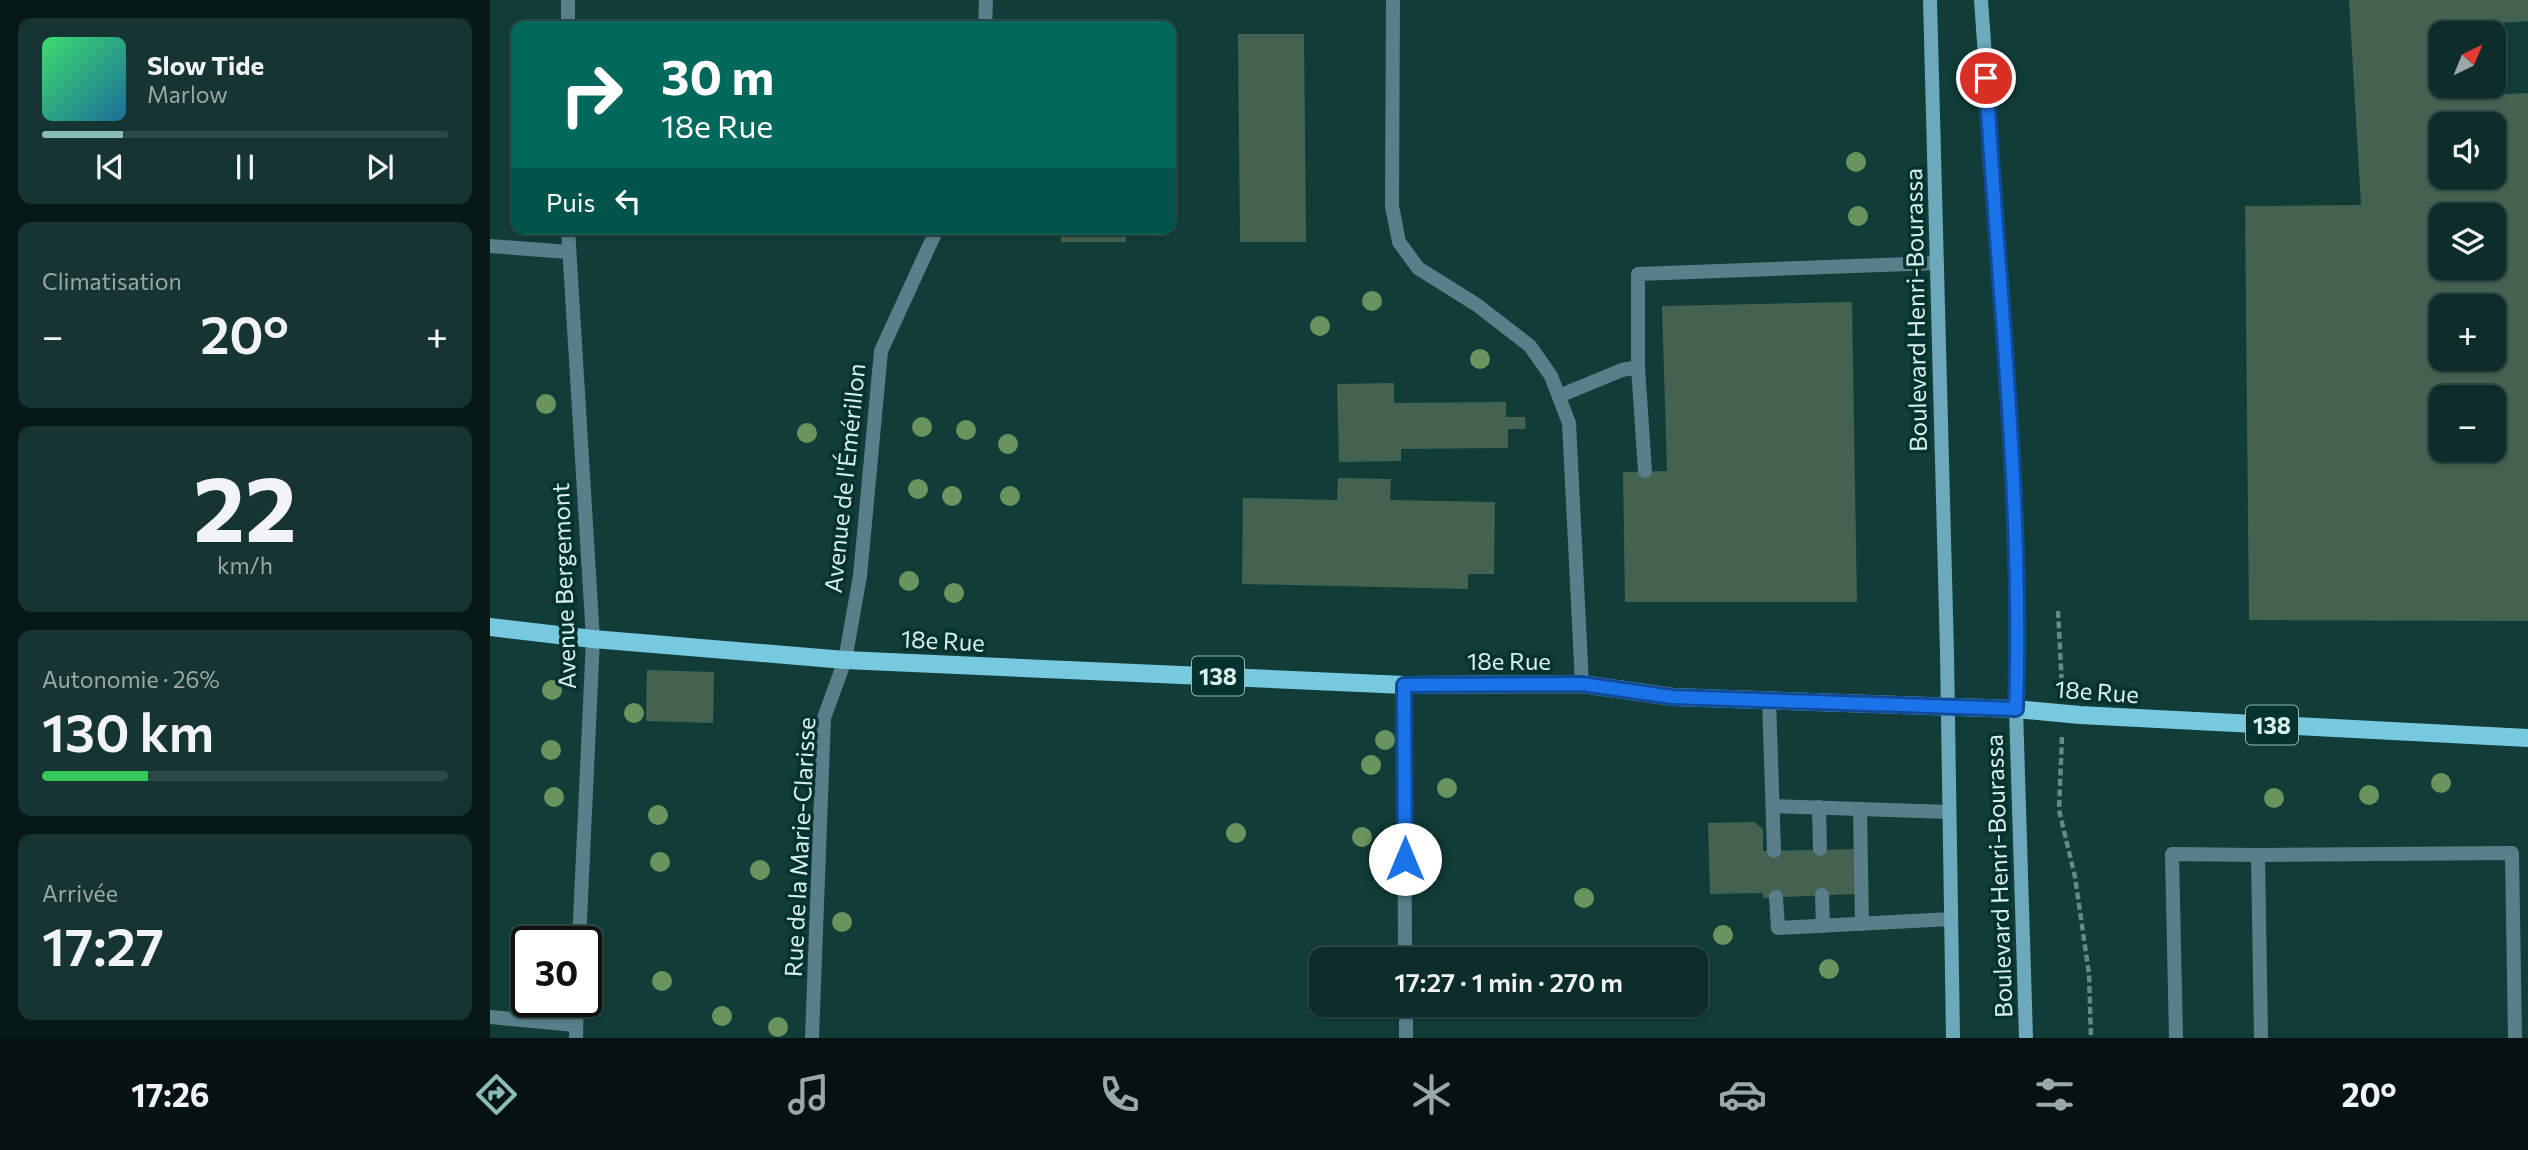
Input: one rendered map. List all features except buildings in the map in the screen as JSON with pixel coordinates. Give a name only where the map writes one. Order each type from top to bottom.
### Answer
[{"type":"main road","name":"Boulevard Henri-Bourassa","points":[[1930,0],[1948,707],[1953,1038]]},
{"type":"main road","name":"Boulevard Henri-Bourassa","points":[[1980,0],[2010,410],[2018,652],[2016,709],[2025,1038]]},
{"type":"main road","name":"18e Rue","points":[[490,627],[593,639],[845,660],[1404,685],[1582,684],[1672,697],[2016,709],[2528,738]]},
{"type":"street","points":[[568,0],[568,21]]},
{"type":"street","points":[[985,21],[986,0]]},
{"type":"street","points":[[1393,0],[1392,206],[1399,242],[1418,268],[1477,305],[1530,346],[1550,376],[1559,396],[1569,423],[1582,684]]},
{"type":"street","name":"Avenue Bergemont","points":[[568,235],[593,639],[580,926]]},
{"type":"street","name":"Avenue de l'Émérillon","points":[[845,660],[860,576],[881,351],[934,235]]},
{"type":"street","points":[[490,246],[568,252]]},
{"type":"street","points":[[1645,471],[1638,367],[1638,274],[1937,263]]},
{"type":"street","points":[[1559,396],[1622,370],[1638,367]]},
{"type":"street","name":"Rue de la Marie-Clarisse","points":[[812,1038],[824,718],[845,660]]},
{"type":"street","points":[[1404,685],[1405,947]]},
{"type":"street","points":[[1769,700],[1774,850]]},
{"type":"street","points":[[1773,806],[1949,812]]},
{"type":"street","points":[[1819,807],[1820,849]]},
{"type":"street","points":[[1860,809],[1862,924]]},
{"type":"street","points":[[2176,1038],[2172,855],[2512,853],[2515,1038]]},
{"type":"street","points":[[2258,855],[2262,1038]]},
{"type":"street","points":[[1822,895],[1823,926]]},
{"type":"street","points":[[1776,897],[1778,928],[1951,919]]},
{"type":"street","points":[[490,1017],[576,1031]]},
{"type":"street","points":[[1406,1017],[1406,1038]]},
{"type":"path","points":[[2058,611],[2062,657]]},
{"type":"path","points":[[2062,767],[2060,810],[2075,877],[2089,974],[2091,1038]]},
{"type":"route","points":[[1405,859],[1404,685],[1582,684],[1672,697],[2016,709],[2018,652],[2010,410],[1986,78]]}]
